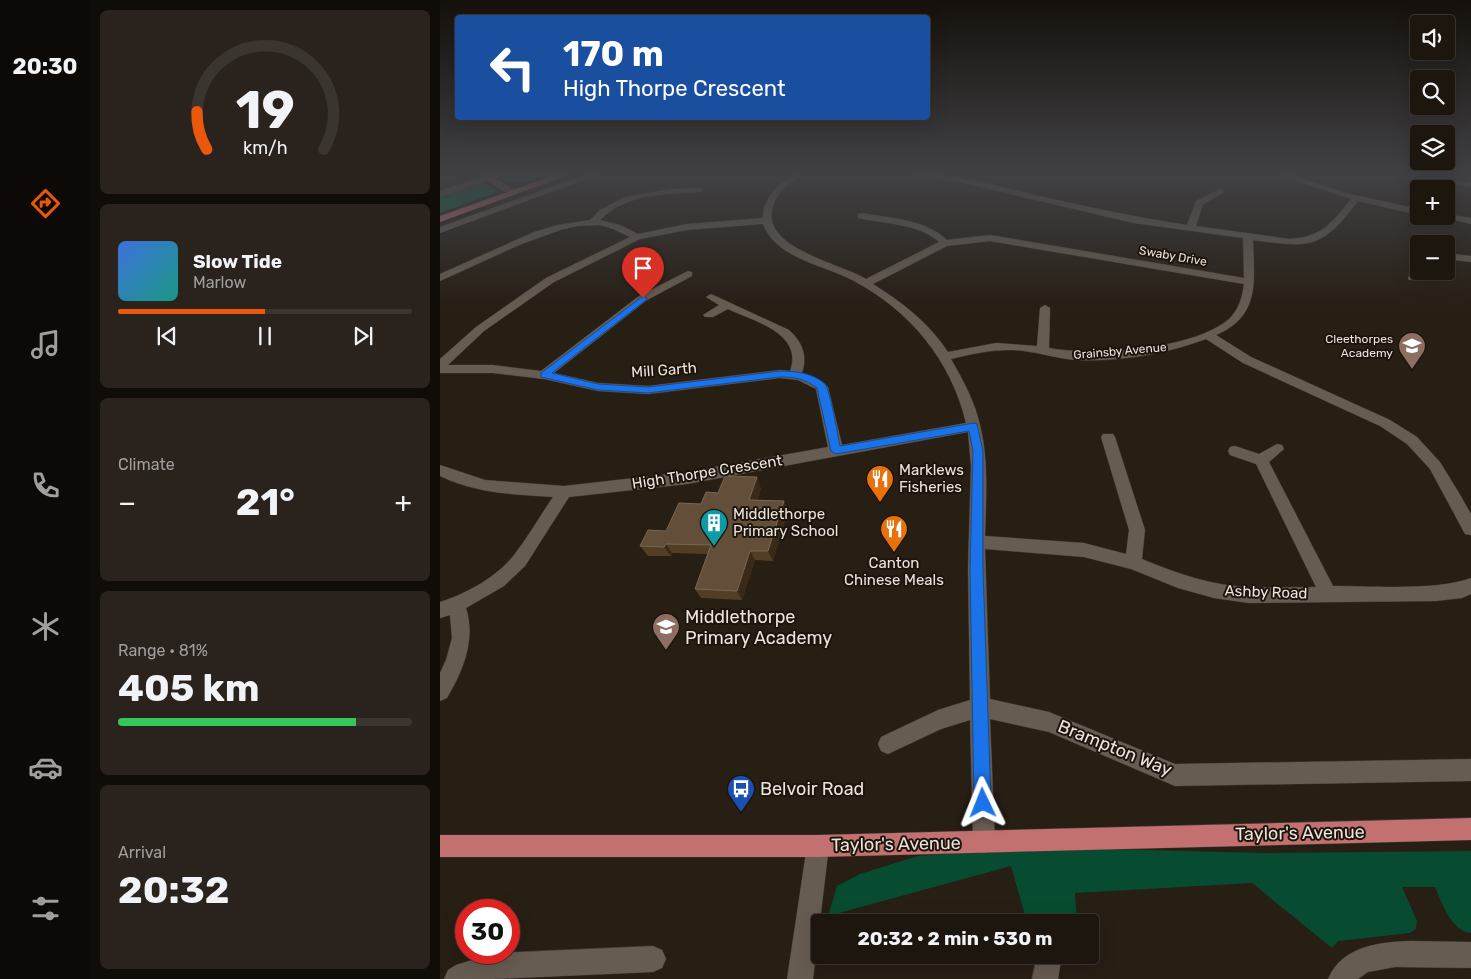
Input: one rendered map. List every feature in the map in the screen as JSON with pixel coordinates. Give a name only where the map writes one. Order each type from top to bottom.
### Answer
[{"type":"main road","name":"Taylor's Avenue","points":[[440,846],[818,846],[1471,829]]},
{"type":"street","points":[[440,230],[474,218]]},
{"type":"street","points":[[593,222],[597,218]]},
{"type":"street","points":[[766,218],[765,221],[771,234],[785,246],[865,284],[913,320],[930,337],[944,356],[974,426],[978,451],[979,707],[984,842]]},
{"type":"street","points":[[851,220],[855,218]]},
{"type":"street","points":[[876,218],[922,229],[940,238],[945,243]]},
{"type":"street","points":[[1124,218],[1289,242],[1318,238],[1330,231],[1340,218]]},
{"type":"street","points":[[1191,228],[1194,218]]},
{"type":"street","points":[[1455,218],[1471,221]]},
{"type":"street","points":[[440,368],[480,329],[550,280],[637,237],[687,227],[765,221]]},
{"type":"street","points":[[440,278],[502,248],[573,224],[593,222],[617,227],[637,237]]},
{"type":"street","name":"Grainsby Avenue","points":[[944,356],[1001,346],[1079,356],[1149,351],[1207,336],[1230,323],[1243,308],[1249,282],[1248,237]]},
{"type":"street","name":"Swaby Drive","points":[[865,284],[945,243],[975,239],[1006,240],[1249,282]]},
{"type":"street","points":[[1455,257],[1471,260]]},
{"type":"street","points":[[544,375],[643,298],[688,274]]},
{"type":"street","points":[[711,298],[785,332],[793,339],[799,348],[800,358],[795,374]]},
{"type":"street","points":[[709,315],[727,305]]},
{"type":"street","points":[[1043,350],[1045,308]]},
{"type":"street","points":[[1207,336],[1247,360],[1385,423],[1405,435],[1419,446],[1432,461],[1471,529]]},
{"type":"street","name":"Mill Garth","points":[[440,368],[493,369],[544,375],[598,387],[648,390],[780,374],[795,374],[810,379],[822,387],[836,451]]},
{"type":"street","name":"High Thorpe Crescent","points":[[440,470],[460,479],[485,486],[564,492],[687,478],[974,426]]},
{"type":"street","points":[[1108,437],[1137,530],[1133,563]]},
{"type":"street","points":[[1261,460],[1277,449]]},
{"type":"street","points":[[1235,451],[1261,460],[1328,593]]},
{"type":"street","points":[[440,691],[453,668],[460,648],[462,618],[448,607],[498,581],[519,561],[564,492]]},
{"type":"street","name":"Ashby Road","points":[[977,542],[1084,550],[1133,563],[1178,581],[1214,590],[1249,594],[1436,593],[1462,590],[1471,586]]},
{"type":"street","name":"Brampton Way","points":[[888,744],[938,720],[979,707],[1049,722],[1175,775],[1471,770]]},
{"type":"street","points":[[800,979],[818,846]]},
{"type":"street","points":[[1341,979],[1354,965],[1381,955],[1414,953],[1471,955]]},
{"type":"street","points":[[458,979],[465,974],[495,966],[653,959]]},
{"type":"green space","points":[[1029,847],[1263,853],[1471,851],[1471,933],[1464,931],[1453,922],[1444,908],[1435,887],[1402,887],[1417,921],[1416,929],[1410,933],[1338,941],[1332,948],[1252,883],[1075,893],[1076,914],[1025,914],[1011,866],[835,914],[829,914],[837,886],[860,874],[918,856]]},
{"type":"building","name":"Middlethorpe Primary School","points":[[725,476],[757,477],[749,500],[784,501],[768,551],[750,551],[737,591],[695,589],[711,545],[666,544],[664,547],[640,546],[648,530],[666,531],[679,503],[701,504],[706,492],[718,493]]},
{"type":"place","name":"Cleethorpes Academy","points":[[1412,370]]},
{"type":"place","name":"Marklews Fisheries","points":[[880,503]]},
{"type":"place","name":"Middlethorpe Primary School","points":[[714,547]]},
{"type":"place","name":"Canton Chinese Meals","points":[[894,553]]},
{"type":"place","name":"Middlethorpe Primary Academy","points":[[666,651]]},
{"type":"place","name":"Belvoir Road","points":[[741,813]]},
{"type":"route","points":[[643,298],[544,375],[577,384],[648,390],[780,374],[795,374],[810,379],[822,387],[836,451],[974,426],[978,451],[976,569],[983,803]]}]
